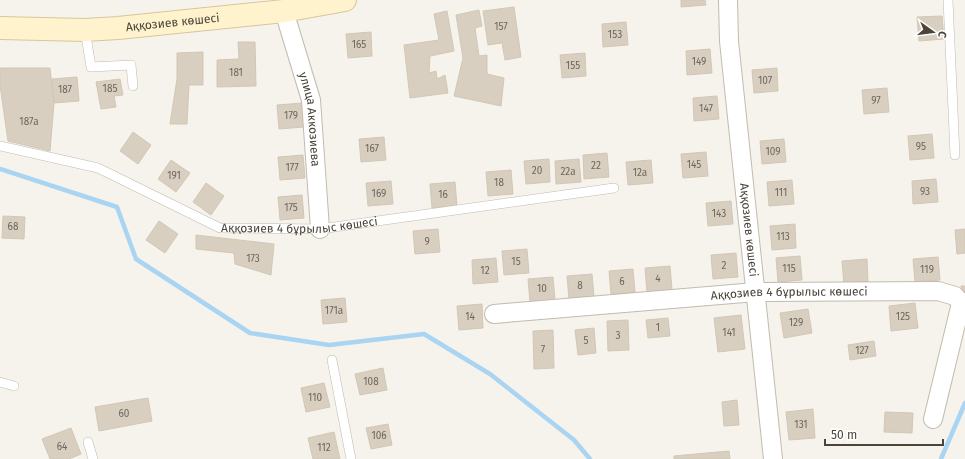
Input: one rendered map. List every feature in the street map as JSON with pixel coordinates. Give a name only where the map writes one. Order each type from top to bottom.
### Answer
[{"type":"main road","name":"Аққозиев көшесі","points":[[0,28],[85,30],[284,11],[345,0]]},
{"type":"street","name":"Аққозиев көшесі","points":[[728,0],[728,41],[773,459]]},
{"type":"street","name":"улица Аккозиева","points":[[284,11],[311,100],[320,229]]},
{"type":"street","name":"Аққозиев 4 бұрылыс көшесі","points":[[494,314],[756,292],[938,291],[955,296],[962,303],[933,420]]},
{"type":"lane","points":[[948,0],[955,155]]},
{"type":"lane","points":[[85,30],[91,67],[131,65],[133,86]]},
{"type":"lane","name":"Аққозиев 4 бұрылыс көшесі","points":[[0,146],[98,168],[220,228],[320,229],[614,188]]},
{"type":"lane","points":[[332,360],[351,459]]},
{"type":"lane","points":[[0,382],[14,386]]},
{"type":"lane","points":[[88,442],[93,459]]},
{"type":"building","points":[[681,0],[705,0],[706,5],[681,7]]},
{"type":"building","points":[[514,7],[521,57],[505,60],[502,43],[488,45],[483,11]]},
{"type":"building","points":[[479,10],[482,26],[475,28],[479,56],[487,55],[487,74],[504,78],[501,106],[454,96],[463,58],[456,15]]},
{"type":"building","points":[[447,11],[454,51],[430,56],[429,73],[436,71],[437,79],[445,75],[448,93],[410,98],[404,45],[439,40],[434,14]]},
{"type":"building","points":[[942,16],[944,39],[919,41],[917,17]]},
{"type":"building","points":[[626,22],[628,45],[603,47],[602,24]]},
{"type":"building","points":[[371,32],[372,56],[348,58],[346,34]]},
{"type":"building","points":[[238,42],[255,42],[256,86],[217,87],[217,60],[239,59]]},
{"type":"building","points":[[710,49],[712,73],[687,75],[686,51]]},
{"type":"building","points":[[203,52],[203,85],[189,85],[187,124],[170,124],[177,79],[177,53]]},
{"type":"building","points":[[585,53],[586,76],[562,78],[560,55]]},
{"type":"building","points":[[0,68],[50,68],[54,103],[50,151],[8,141],[0,85]]},
{"type":"building","points":[[777,68],[778,91],[754,93],[752,70]]},
{"type":"building","points":[[77,77],[79,101],[54,103],[52,79]]},
{"type":"building","points":[[120,79],[123,95],[114,96],[116,107],[101,109],[96,82]]},
{"type":"building","points":[[887,88],[889,112],[864,114],[862,90]]},
{"type":"building","points":[[717,96],[719,119],[694,121],[693,98]]},
{"type":"building","points":[[302,103],[304,127],[279,129],[277,105]]},
{"type":"building","points":[[133,132],[151,145],[138,164],[120,151]]},
{"type":"building","points":[[932,134],[934,158],[910,160],[908,136]]},
{"type":"building","points":[[384,137],[386,160],[361,162],[359,139]]},
{"type":"building","points":[[784,139],[786,162],[762,164],[760,141]]},
{"type":"building","points":[[706,152],[708,176],[683,178],[681,154]]},
{"type":"building","points":[[607,153],[609,177],[584,179],[583,155]]},
{"type":"building","points":[[303,155],[305,178],[280,180],[278,157]]},
{"type":"building","points":[[549,159],[550,182],[526,184],[524,161]]},
{"type":"building","points":[[579,159],[581,182],[556,184],[555,161]]},
{"type":"building","points":[[171,160],[190,173],[176,192],[158,179]]},
{"type":"building","points":[[651,160],[653,183],[628,185],[626,162]]},
{"type":"building","points":[[511,170],[513,194],[488,196],[486,172]]},
{"type":"building","points":[[936,179],[938,202],[913,204],[912,181]]},
{"type":"building","points":[[792,180],[794,204],[769,206],[767,182]]},
{"type":"building","points":[[391,181],[393,204],[368,206],[366,183]]},
{"type":"building","points":[[455,182],[457,206],[432,208],[430,184]]},
{"type":"building","points":[[206,183],[224,196],[211,215],[193,202]]},
{"type":"building","points":[[302,195],[304,218],[280,220],[278,197]]},
{"type":"building","points":[[731,201],[733,224],[708,226],[706,203]]},
{"type":"building","points":[[3,216],[25,217],[24,239],[2,238]]},
{"type":"building","points":[[159,221],[178,234],[165,253],[146,240]]},
{"type":"building","points":[[795,224],[796,248],[772,250],[770,226]]},
{"type":"building","points":[[438,229],[440,252],[415,254],[413,231]]},
{"type":"building","points":[[965,229],[965,253],[957,254],[955,230]]},
{"type":"building","points":[[196,235],[274,244],[271,275],[235,264],[234,253],[196,249]]},
{"type":"building","points":[[527,249],[529,273],[504,275],[502,251]]},
{"type":"building","points":[[736,253],[738,277],[713,279],[711,255]]},
{"type":"building","points":[[800,256],[802,280],[778,282],[776,258]]},
{"type":"building","points":[[938,257],[940,280],[915,282],[913,259]]},
{"type":"building","points":[[496,258],[498,282],[473,284],[472,260]]},
{"type":"building","points":[[867,259],[868,283],[844,285],[842,261]]},
{"type":"building","points":[[670,266],[672,290],[647,292],[645,268]]},
{"type":"building","points":[[633,269],[635,292],[611,294],[609,271]]},
{"type":"building","points":[[592,274],[594,297],[569,299],[567,276]]},
{"type":"building","points":[[553,277],[555,300],[530,302],[528,279]]},
{"type":"building","points":[[961,286],[965,286],[965,310],[962,310]]},
{"type":"building","points":[[345,298],[347,322],[323,324],[321,300]]},
{"type":"building","points":[[915,303],[918,328],[891,331],[889,306]]},
{"type":"building","points":[[482,304],[483,328],[459,330],[457,306]]},
{"type":"building","points":[[808,309],[812,333],[784,338],[780,313]]},
{"type":"building","points":[[741,315],[745,349],[718,352],[714,318]]},
{"type":"building","points":[[668,318],[670,336],[648,338],[646,320]]},
{"type":"building","points":[[628,320],[629,350],[608,351],[607,321]]},
{"type":"building","points":[[594,328],[596,353],[578,355],[575,330]]},
{"type":"building","points":[[553,330],[554,368],[534,369],[533,331]]},
{"type":"building","points":[[874,341],[876,356],[850,360],[848,345]]},
{"type":"building","points":[[383,368],[387,390],[360,395],[355,374]]},
{"type":"building","points":[[324,383],[330,407],[306,412],[301,388]]},
{"type":"building","points":[[148,398],[152,421],[99,431],[95,407]]},
{"type":"building","points":[[737,400],[739,425],[724,426],[722,402]]},
{"type":"building","points":[[813,409],[815,438],[789,440],[786,412]]},
{"type":"building","points":[[885,412],[913,413],[912,433],[884,432]]},
{"type":"building","points":[[388,424],[392,445],[371,449],[366,428]]},
{"type":"building","points":[[71,428],[81,454],[69,459],[50,459],[42,439]]},
{"type":"building","points":[[334,432],[340,459],[313,459],[308,438]]},
{"type":"building","points":[[729,451],[730,459],[674,459],[674,456]]},
{"type":"waterway","points":[[0,169],[117,207],[136,259],[250,333],[329,345],[424,334],[490,374],[574,440],[590,459]]},
{"type":"waterway","points":[[941,459],[965,403]]}]
